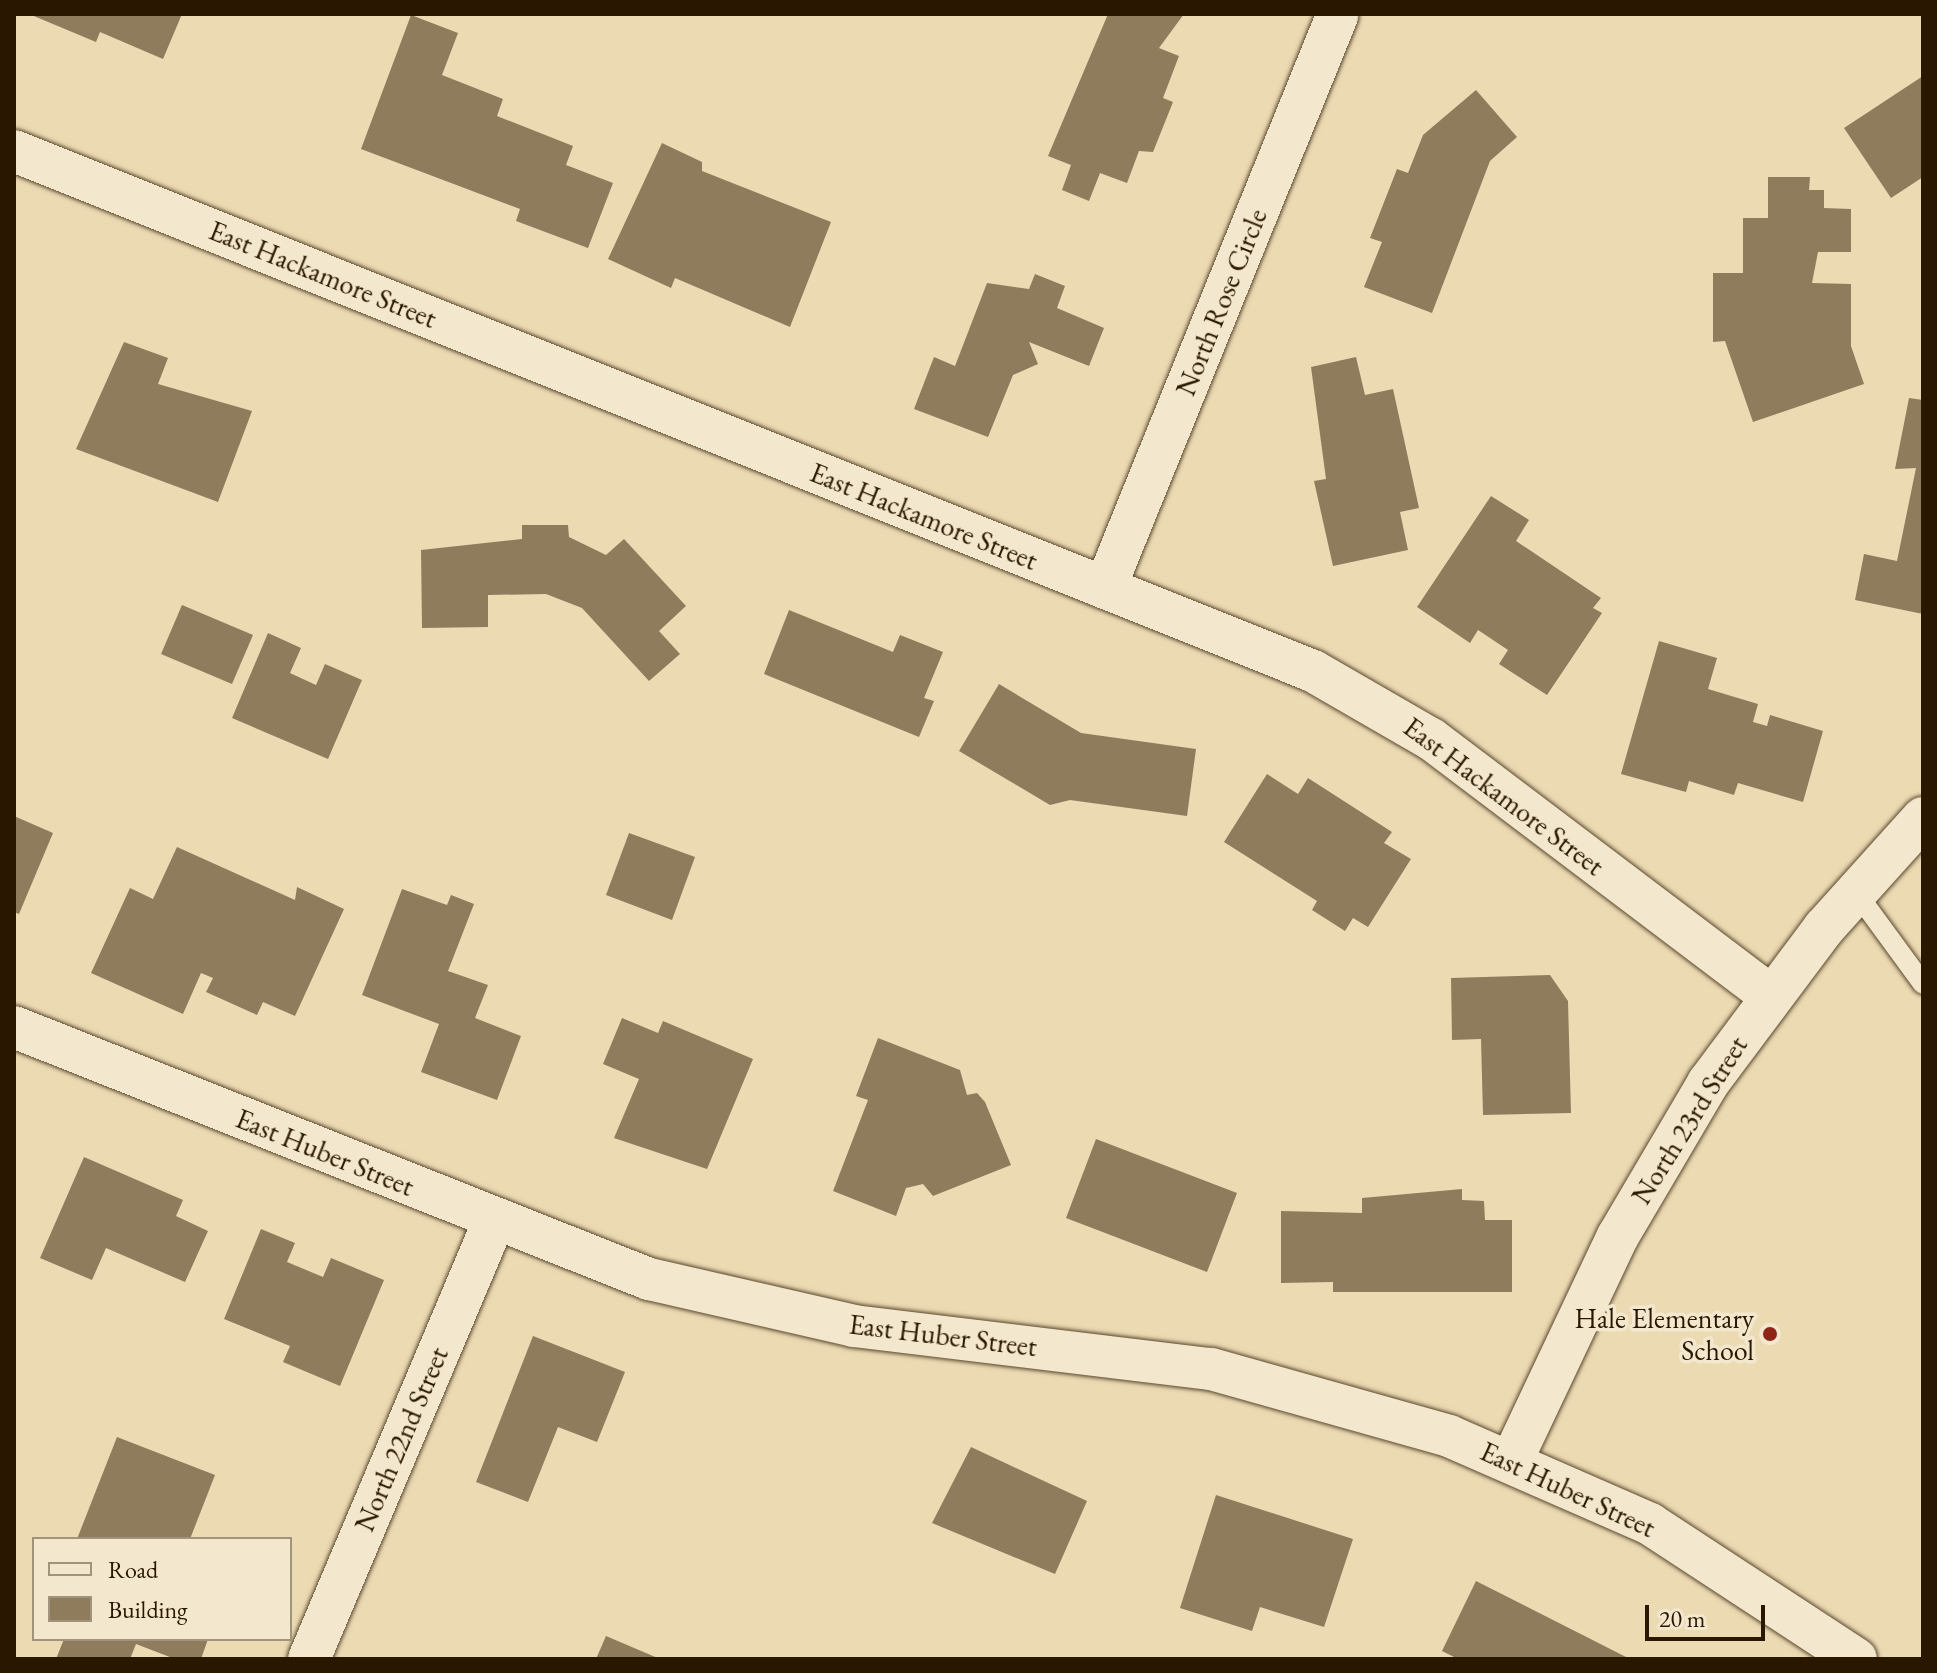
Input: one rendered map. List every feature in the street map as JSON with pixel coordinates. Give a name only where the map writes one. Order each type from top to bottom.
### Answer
[{"type":"street","name":"North Rose Circle","points":[[1105,588],[1337,16]]},
{"type":"street","name":"East Hackamore Street","points":[[14,151],[1313,671],[1393,713],[1770,995]]},
{"type":"street","name":"North 23rd Street","points":[[1512,1460],[1650,1178],[1770,995],[1855,891],[1923,818]]},
{"type":"street","name":"East Huber Street","points":[[14,1027],[494,1220],[715,1297],[912,1334],[1211,1369],[1333,1397],[1512,1460],[1697,1551],[1856,1659]]},
{"type":"street","name":"North 22nd Street","points":[[309,1659],[494,1220]]},
{"type":"lane","points":[[1855,891],[1923,984]]},
{"type":"building","points":[[29,14],[182,14],[163,59],[100,32],[96,42]]},
{"type":"building","points":[[1108,14],[1184,14],[1159,48],[1179,56],[1163,98],[1173,102],[1153,152],[1139,151],[1127,183],[1100,173],[1089,201],[1062,190],[1071,165],[1048,156]]},
{"type":"building","points":[[411,15],[458,33],[442,75],[503,99],[497,116],[573,146],[566,165],[613,183],[588,248],[516,221],[520,209],[361,149]]},
{"type":"building","points":[[1923,76],[1923,177],[1891,198],[1844,128]]},
{"type":"building","points":[[1476,90],[1517,137],[1490,161],[1432,313],[1364,287],[1382,242],[1370,238],[1397,169],[1408,173],[1423,135]]},
{"type":"building","points":[[662,143],[702,162],[702,171],[831,222],[790,327],[675,278],[671,288],[608,259]]},
{"type":"building","points":[[1768,177],[1810,177],[1809,190],[1824,190],[1824,208],[1851,209],[1851,252],[1818,252],[1812,283],[1851,284],[1851,346],[1864,384],[1753,422],[1725,341],[1713,342],[1713,273],[1743,273],[1743,218],[1768,218]]},
{"type":"building","points":[[1035,274],[1065,286],[1057,308],[1104,328],[1089,366],[1029,342],[1038,364],[1013,375],[988,437],[914,409],[934,357],[955,366],[987,283],[1029,289]]},
{"type":"building","points":[[124,342],[168,358],[158,384],[252,411],[218,502],[76,449]]},
{"type":"building","points":[[1356,357],[1365,395],[1393,389],[1419,508],[1400,512],[1408,550],[1333,566],[1314,481],[1326,479],[1311,367]]},
{"type":"building","points":[[1909,398],[1923,400],[1923,614],[1855,600],[1864,554],[1897,561],[1916,468],[1895,469]]},
{"type":"building","points":[[1491,496],[1529,520],[1516,541],[1601,598],[1593,608],[1602,613],[1547,695],[1499,664],[1508,650],[1478,630],[1470,643],[1417,607]]},
{"type":"building","points":[[522,525],[568,525],[569,537],[606,555],[624,539],[686,606],[659,631],[680,654],[649,681],[582,608],[546,594],[488,595],[488,627],[422,628],[421,550],[522,539]]},
{"type":"building","points":[[182,605],[253,635],[232,684],[161,654]]},
{"type":"building","points":[[789,610],[893,652],[900,635],[943,652],[924,698],[934,701],[919,737],[764,674]]},
{"type":"building","points":[[268,633],[301,648],[290,673],[316,685],[325,664],[362,680],[328,759],[232,718]]},
{"type":"building","points":[[1659,641],[1717,658],[1708,689],[1758,704],[1753,722],[1767,726],[1770,715],[1823,731],[1803,802],[1738,783],[1734,795],[1689,781],[1686,792],[1621,774]]},
{"type":"building","points":[[999,684],[1081,733],[1196,749],[1187,816],[1070,800],[1050,805],[959,751]]},
{"type":"building","points":[[1267,774],[1298,794],[1308,778],[1392,832],[1384,843],[1411,859],[1368,927],[1353,918],[1345,931],[1312,910],[1317,901],[1224,842]]},
{"type":"building","points":[[14,816],[53,833],[19,914],[14,912]]},
{"type":"building","points":[[629,833],[695,857],[672,920],[606,895]]},
{"type":"building","points":[[177,847],[295,900],[297,887],[344,909],[295,1016],[263,1002],[257,1015],[206,992],[213,978],[201,973],[183,1014],[91,973],[130,888],[153,899]]},
{"type":"building","points":[[402,889],[447,905],[451,895],[474,904],[448,971],[488,985],[475,1018],[521,1036],[497,1100],[421,1072],[439,1024],[362,995]]},
{"type":"building","points":[[1550,975],[1568,1001],[1571,1113],[1483,1115],[1481,1039],[1452,1040],[1451,978]]},
{"type":"building","points":[[622,1018],[658,1033],[663,1021],[753,1059],[707,1169],[614,1138],[639,1079],[603,1064]]},
{"type":"building","points":[[878,1038],[960,1070],[967,1095],[977,1093],[985,1102],[1011,1165],[933,1196],[923,1184],[906,1188],[896,1216],[833,1191],[868,1100],[856,1096]]},
{"type":"building","points":[[1096,1139],[1237,1193],[1207,1272],[1066,1218]]},
{"type":"building","points":[[84,1157],[183,1200],[176,1216],[208,1231],[185,1282],[106,1248],[92,1280],[40,1258]]},
{"type":"building","points":[[1462,1189],[1462,1200],[1484,1201],[1485,1220],[1512,1220],[1512,1292],[1333,1292],[1333,1282],[1281,1283],[1281,1211],[1362,1213],[1362,1198]]},
{"type":"building","points":[[261,1229],[295,1243],[287,1262],[323,1277],[331,1258],[384,1280],[340,1386],[283,1362],[290,1346],[224,1319]]},
{"type":"building","points":[[533,1336],[625,1372],[597,1442],[558,1427],[528,1502],[476,1482]]},
{"type":"building","points":[[117,1437],[215,1475],[191,1537],[78,1537]]},
{"type":"building","points":[[971,1447],[1087,1501],[1055,1574],[932,1523]]},
{"type":"building","points":[[1216,1495],[1353,1539],[1324,1627],[1260,1607],[1252,1631],[1180,1608]]},
{"type":"building","points":[[1476,1581],[1630,1659],[1458,1659],[1442,1651]]},
{"type":"building","points":[[606,1636],[660,1659],[596,1659]]},
{"type":"building","points":[[63,1641],[207,1641],[201,1659],[175,1659],[136,1644],[130,1659],[56,1659]]},
{"type":"place","name":"Hale Elementary School","points":[[1770,1334]]}]
